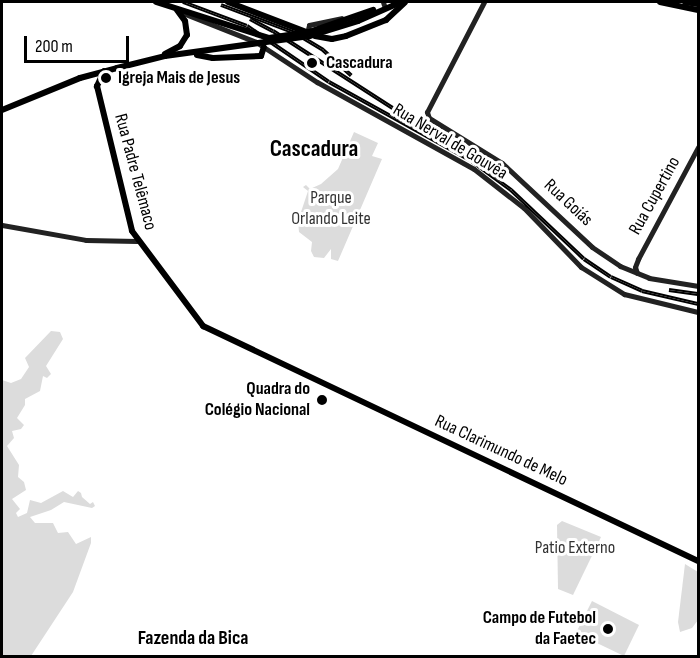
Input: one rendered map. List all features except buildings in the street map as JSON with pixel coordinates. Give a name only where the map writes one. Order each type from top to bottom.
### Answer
[{"type":"main road","points":[[156,2],[269,38],[309,32],[357,19],[382,5]]},
{"type":"main road","points":[[228,2],[307,33],[329,39],[346,36],[386,20],[403,2]]},
{"type":"main road","points":[[307,33],[309,25],[391,2]]},
{"type":"main road","points":[[2,110],[83,77],[104,71],[156,58],[310,36],[403,2]]},
{"type":"main road","name":"Rua Goiás","points":[[484,2],[427,116],[502,164],[592,247],[625,268],[671,283],[699,286]]},
{"type":"main road","points":[[660,2],[699,10]]},
{"type":"main road","points":[[685,2],[699,4]]},
{"type":"main road","points":[[156,58],[180,46],[186,39],[185,21],[174,8]]},
{"type":"main road","name":"Rua Nerval de Gouvêa","points":[[174,8],[264,47],[316,82],[474,169],[524,208],[580,267],[628,296],[699,312]]},
{"type":"main road","points":[[194,53],[213,58],[261,56],[264,47]]},
{"type":"main road","points":[[83,77],[97,86],[104,71]]},
{"type":"main road","name":"Rua Padre Telêmaco","points":[[97,86],[127,214],[137,241],[203,326],[291,369]]},
{"type":"main road","name":"Rua Cupertino","points":[[638,273],[635,267],[638,259],[699,147]]},
{"type":"main road","points":[[2,225],[86,240],[137,241]]},
{"type":"main road","name":"Rua Cupertino","points":[[625,268],[638,259]]},
{"type":"main road","name":"Rua Clarimundo de Melo","points":[[291,369],[699,561]]},
{"type":"green space","name":"Parque Orlando Leite","points":[[354,132],[378,143],[372,156],[382,159],[338,261],[331,259],[331,249],[324,258],[314,257],[311,251],[312,242],[299,232],[298,221],[308,191],[303,187],[306,185],[310,189],[321,184],[338,169]]},
{"type":"green space","points":[[51,331],[60,332],[63,339],[46,366],[51,374],[47,378],[43,376],[40,391],[25,399],[25,405],[17,418],[24,425],[21,429],[12,431],[14,438],[7,446],[19,465],[18,477],[24,482],[26,490],[12,499],[20,509],[16,513],[18,517],[27,513],[30,500],[41,503],[63,491],[73,497],[78,491],[82,497],[90,504],[93,502],[95,506],[92,508],[64,502],[51,510],[30,517],[35,523],[53,523],[58,533],[68,532],[76,544],[91,537],[91,543],[73,592],[31,656],[2,656],[2,380],[11,383],[21,379],[29,367],[25,358]]},
{"type":"green space","name":"Patio Externo","points":[[562,521],[601,537],[573,595],[558,589],[557,525]]},
{"type":"green space","points":[[685,564],[698,572],[698,620],[692,628],[680,632],[678,622]]},
{"type":"green space","name":"Campo de Futebol da Faetec","points":[[592,601],[639,625],[624,656],[576,633]]},
{"type":"railway","points":[[183,2],[247,26],[329,82],[470,160],[511,190],[584,259],[611,277],[642,291],[698,304]]},
{"type":"railway","points":[[221,5],[295,33],[323,50],[351,75]]},
{"type":"railway","points":[[250,19],[273,31],[400,113]]},
{"type":"railway","points":[[395,107],[473,152]]},
{"type":"railway","points":[[669,290],[698,294]]},
{"type":"place","name":"Cascadura","points":[[312,63]]},
{"type":"place","name":"Igreja Mais de Jesus","points":[[106,78]]},
{"type":"place","name":"Quadra do Colégio Nacional","points":[[322,400]]},
{"type":"place","name":"Campo de Futebol da Faetec","points":[[608,629]]},
{"type":"district","name":"Cascadura","points":[[314,149]]},
{"type":"district","name":"Fazenda da Bica","points":[[193,638]]}]
